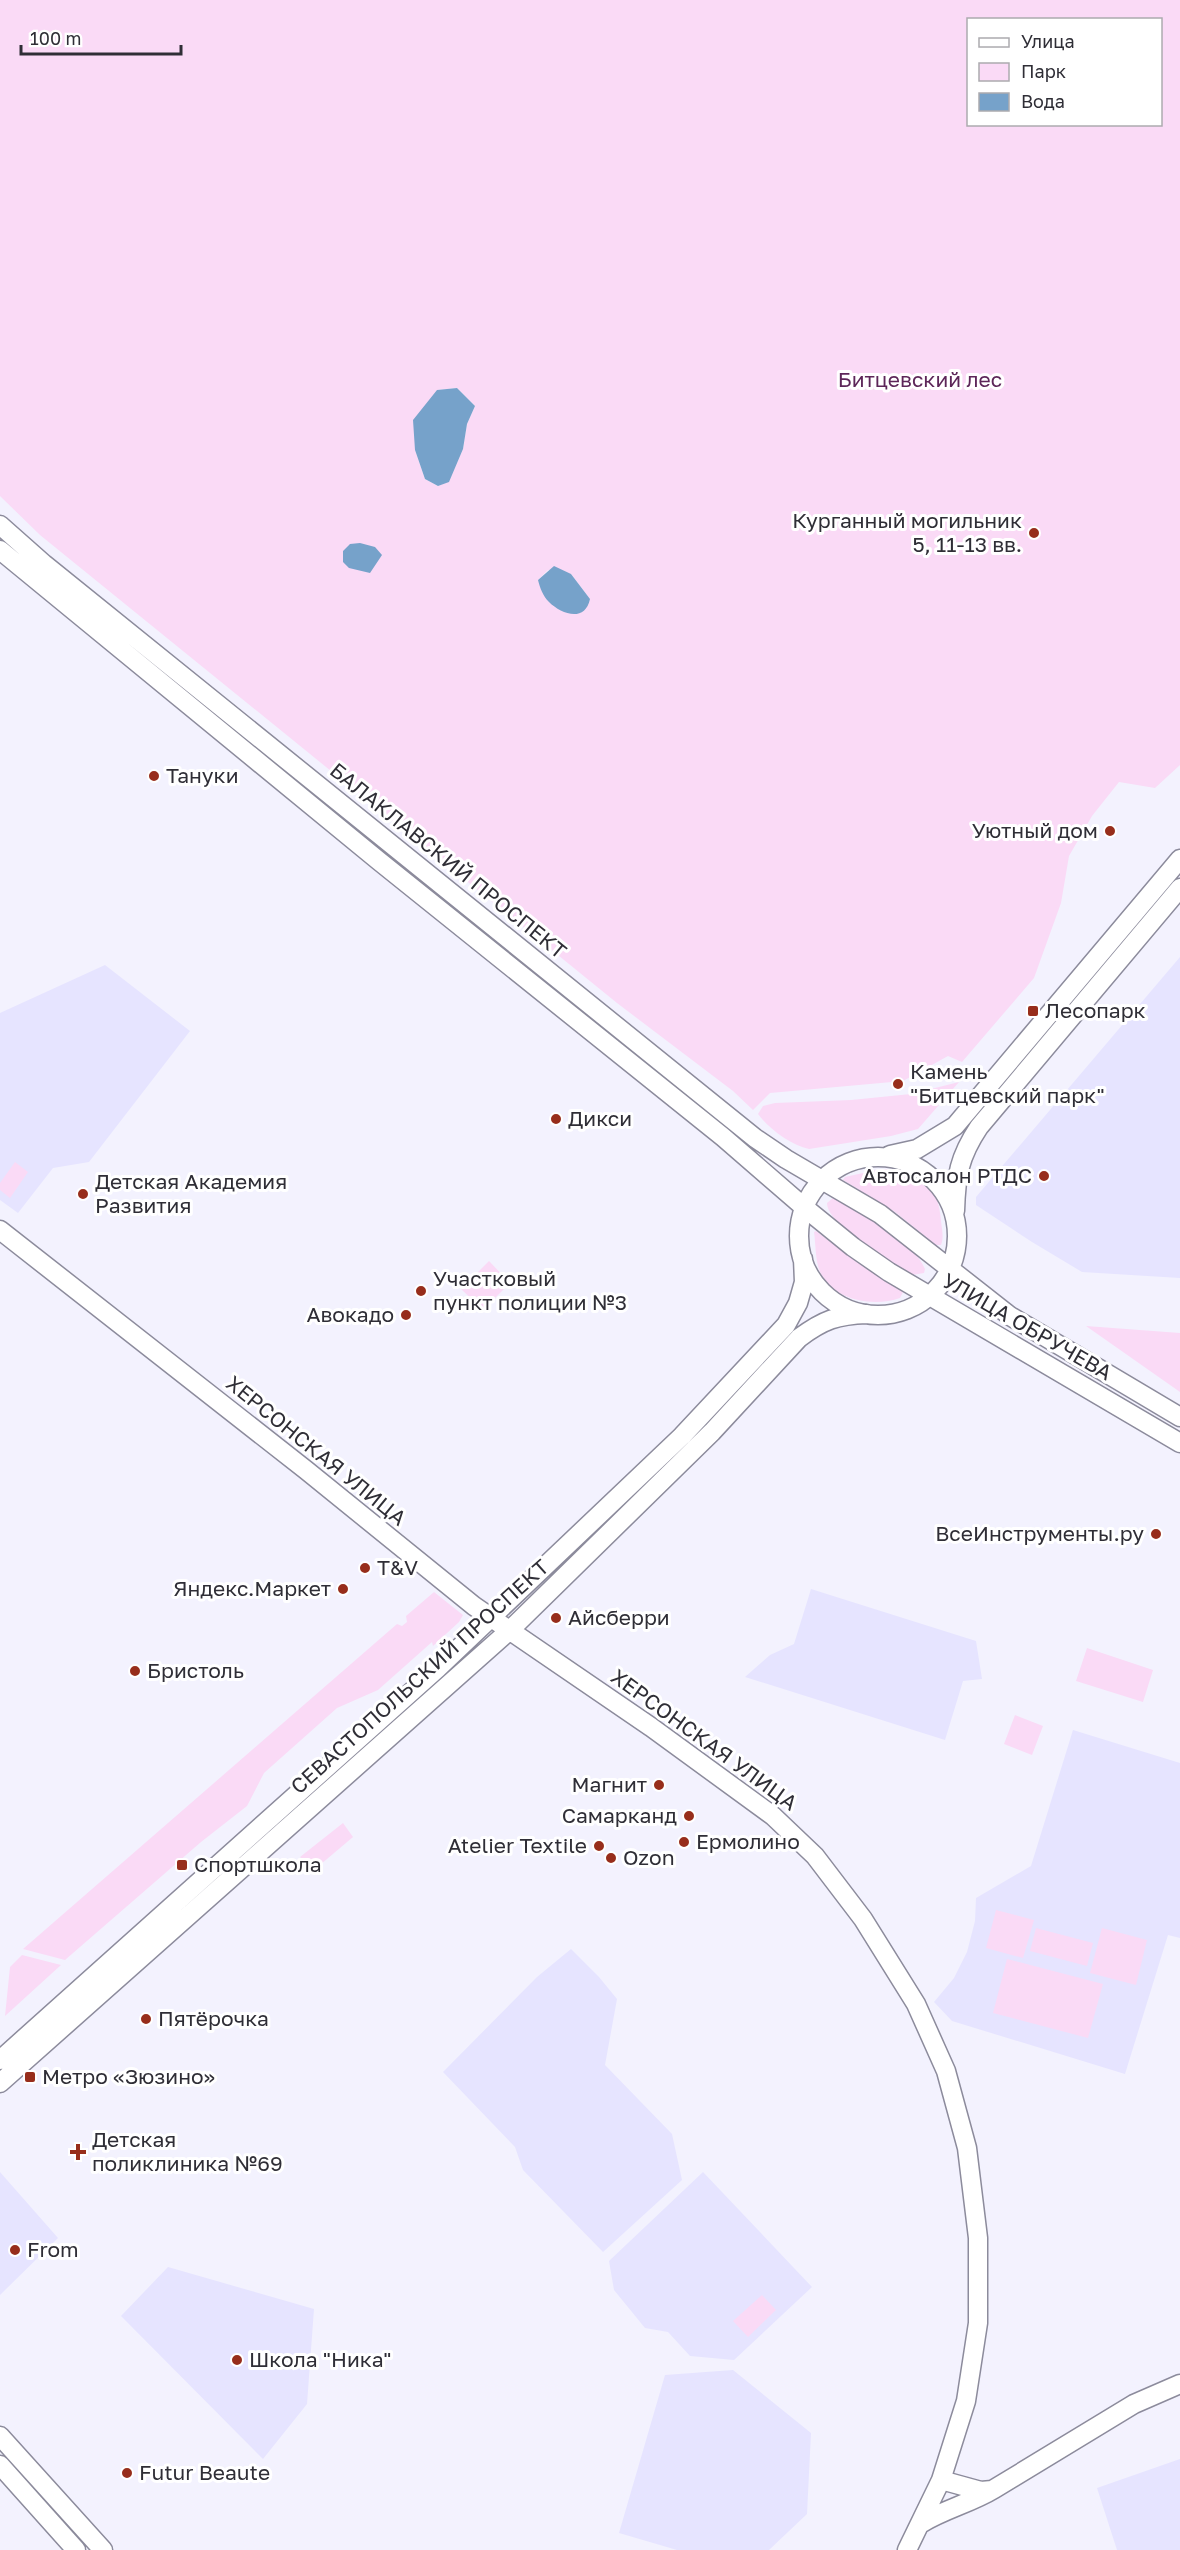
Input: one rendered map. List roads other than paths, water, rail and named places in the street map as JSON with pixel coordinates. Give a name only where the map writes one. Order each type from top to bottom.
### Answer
[{"type":"main road","name":"БАЛАКЛАВСКИЙ ПРОСПЕКТ","points":[[0,525],[44,564],[755,1138],[880,1214]]},
{"type":"main road","name":"БАЛАКЛАВСКИЙ ПРОСПЕКТ","points":[[0,550],[379,861],[723,1137],[853,1248]]},
{"type":"main road","points":[[805,1208],[820,1179],[827,1173],[847,1164],[917,1149],[954,1126],[1180,859]]},
{"type":"main road","points":[[930,1296],[949,1268],[955,1241],[954,1213],[958,1168],[968,1143],[978,1127],[1180,888]]},
{"type":"main road","points":[[882,1156],[908,1162],[933,1177],[950,1200],[954,1213]]},
{"type":"main road","name":"СЕВАСТОПОЛЬСКИЙ ПРОСПЕКТ","points":[[0,2060],[492,1617],[682,1436],[766,1348],[786,1325],[798,1303],[804,1282],[801,1241],[805,1208]]},
{"type":"main road","name":"УЛИЦА ОБРУЧЕВА","points":[[880,1214],[977,1293],[1010,1316],[1180,1418]]},
{"type":"main road","name":"ХЕРСОНСКАЯ УЛИЦА","points":[[0,1230],[306,1470],[444,1583],[708,1768],[789,1829],[819,1861],[863,1919],[919,2008],[940,2057],[956,2103],[972,2179],[978,2238],[978,2323],[973,2363],[957,2433],[941,2480],[907,2550]]},
{"type":"main road","name":"УЛИЦА ОБРУЧЕВА","points":[[853,1248],[1180,1443]]},
{"type":"main road","points":[[803,1258],[811,1280],[822,1294],[851,1310],[867,1314]]},
{"type":"main road","name":"СЕВАСТОПОЛЬСКИЙ ПРОСПЕКТ","points":[[0,2083],[510,1630],[712,1432],[799,1338],[816,1325],[834,1317],[896,1313],[921,1303],[930,1296]]},
{"type":"main road","points":[[922,2523],[939,2513],[975,2500],[1134,2404],[1180,2384]]},
{"type":"main road","points":[[0,2436],[103,2550]]},
{"type":"main road","points":[[0,2465],[76,2550]]},
{"type":"main road","points":[[941,2480],[981,2491],[994,2489]]},
{"type":"water","points":[[457,388],[475,406],[467,424],[463,449],[449,482],[438,486],[425,479],[415,450],[413,420],[437,390]]},
{"type":"water","points":[[360,543],[375,547],[382,555],[370,573],[349,568],[343,562],[343,551],[350,544]]},
{"type":"water","points":[[554,566],[571,574],[590,599],[587,607],[578,614],[566,613],[554,606],[541,589],[538,580]]},
{"type":"place","name":"Курганный могильник 5, 11-13 вв.","points":[[1034,533]]},
{"type":"place","name":"Тануки","points":[[154,776]]},
{"type":"place","name":"Уютный дом","points":[[1110,831]]},
{"type":"place","name":"Лесопарк","points":[[1033,1011]]},
{"type":"place","name":"Камень \"Битцевский парк\"","points":[[898,1084]]},
{"type":"place","name":"Дикси","points":[[556,1119]]},
{"type":"place","name":"Автосалон РТДС","points":[[1044,1176]]},
{"type":"place","name":"Детская Академия Развития","points":[[83,1194]]},
{"type":"place","name":"Участковый пункт полиции №3","points":[[421,1291]]},
{"type":"place","name":"Авокадо","points":[[406,1315]]},
{"type":"place","name":"ВсеИнструменты.ру","points":[[1156,1534]]},
{"type":"place","name":"T&V","points":[[365,1568]]},
{"type":"place","name":"Яндекс.Маркет","points":[[343,1589]]},
{"type":"place","name":"Айсберри","points":[[556,1618]]},
{"type":"place","name":"Бристоль","points":[[135,1671]]},
{"type":"place","name":"Магнит","points":[[659,1785]]},
{"type":"place","name":"Самарканд","points":[[689,1816]]},
{"type":"place","name":"Ермолино","points":[[684,1842]]},
{"type":"place","name":"Atelier Textile","points":[[599,1846]]},
{"type":"place","name":"Ozon","points":[[611,1858]]},
{"type":"place","name":"Спортшкола","points":[[182,1865]]},
{"type":"place","name":"Пятёрочка","points":[[146,2019]]},
{"type":"place","name":"Метро «Зюзино»","points":[[30,2077]]},
{"type":"place","name":"Детская поликлиника №69","points":[[78,2152]]},
{"type":"place","name":"From","points":[[15,2250]]},
{"type":"place","name":"Школа \"Ника\"","points":[[237,2360]]},
{"type":"place","name":"Futur Beaute","points":[[127,2473]]},
{"type":"park label","name":"Битцевский лес","points":[[920,380]]}]
